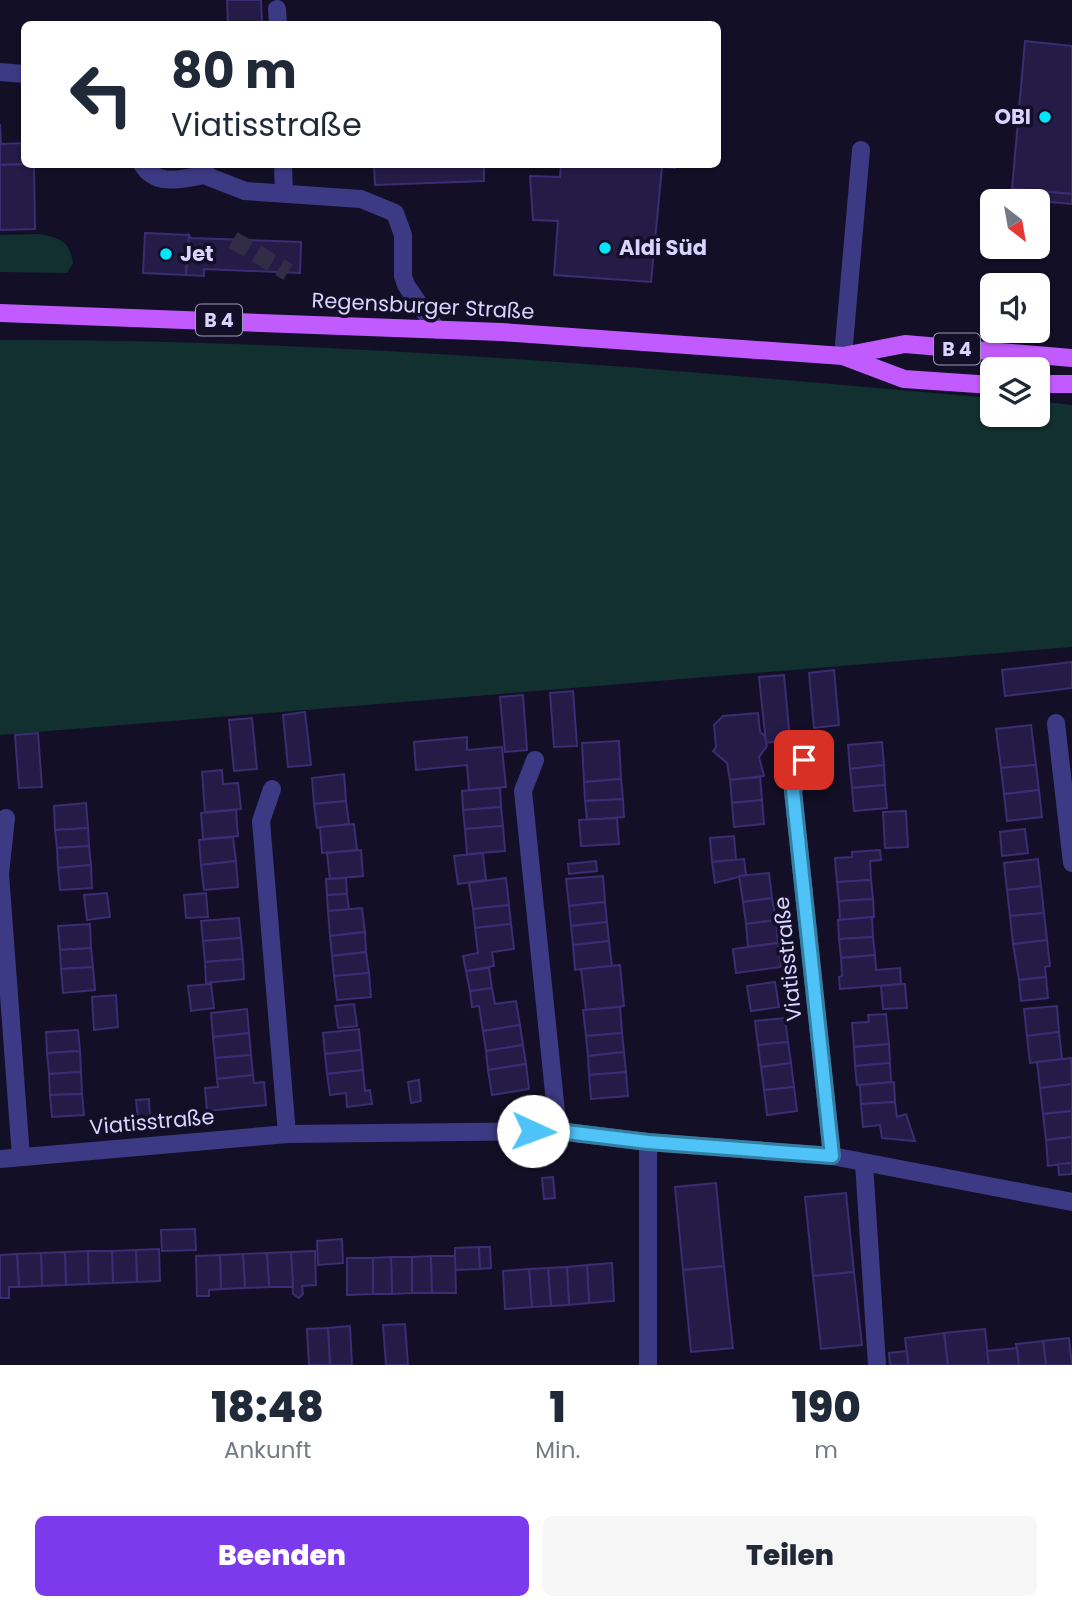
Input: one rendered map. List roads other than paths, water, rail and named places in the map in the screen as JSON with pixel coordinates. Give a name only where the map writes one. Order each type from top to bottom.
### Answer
[{"type":"main road","name":"Regensburger Straße","points":[[0,313],[348,324],[576,336],[843,356],[905,344],[1072,358]]},
{"type":"main road","name":"Regensburger Straße","points":[[843,356],[904,379],[980,384]]},
{"type":"main road","points":[[1050,384],[1072,384]]},
{"type":"street","points":[[0,72],[21,74]]},
{"type":"street","points":[[843,356],[861,150]]},
{"type":"street","points":[[144,168],[170,182],[204,170],[245,191],[361,199],[396,213],[403,235],[403,276],[406,285],[437,330]]},
{"type":"street","points":[[283,168],[284,193]]},
{"type":"street","points":[[1056,723],[1072,863]]},
{"type":"street","points":[[535,760],[523,792],[558,1131]]},
{"type":"street","name":"Viatisstraße","points":[[804,760],[793,791],[832,1156]]},
{"type":"street","points":[[272,789],[261,821],[287,1133]]},
{"type":"street","points":[[6,818],[0,874],[21,1157]]},
{"type":"street","name":"Viatisstraße","points":[[0,1159],[287,1133],[558,1131],[648,1142],[832,1156],[1072,1202]]},
{"type":"street","points":[[648,1142],[648,1365]]},
{"type":"street","points":[[864,1163],[877,1365]]},
{"type":"tunnel","points":[[233,240],[288,272]]},
{"type":"place","name":"OBI","points":[[1045,117]]},
{"type":"place","name":"Aldi Süd","points":[[605,248]]},
{"type":"place","name":"Jet","points":[[166,254]]}]
